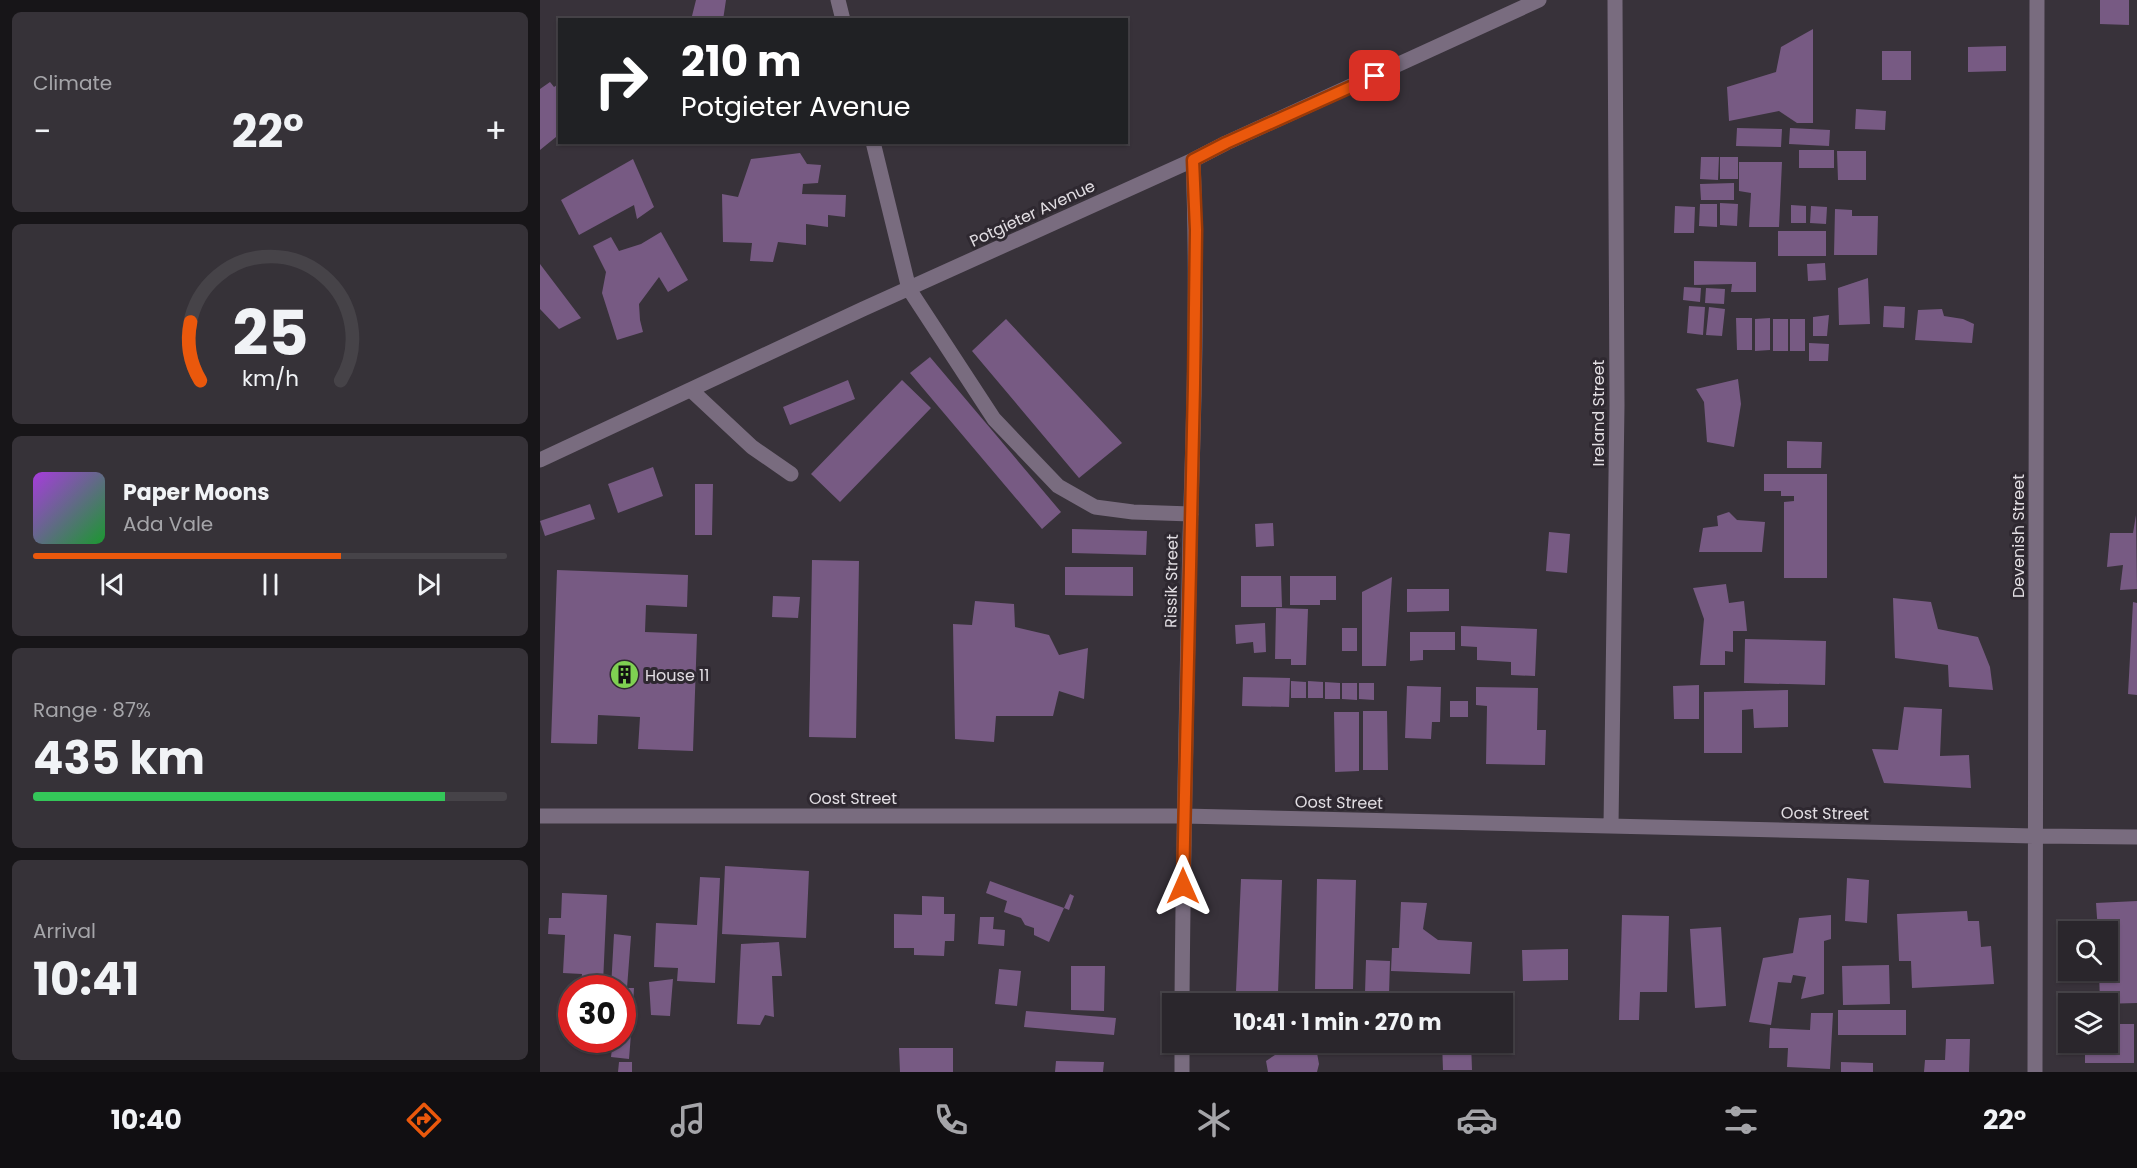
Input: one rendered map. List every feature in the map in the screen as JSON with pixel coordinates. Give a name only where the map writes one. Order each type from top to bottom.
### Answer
[{"type":"street","points":[[838,0],[842,18]]},
{"type":"street","name":"Potgieter Avenue","points":[[540,460],[863,309],[1539,0]]},
{"type":"street","name":"Ireland Street","points":[[1611,826],[1617,405],[1615,0]]},
{"type":"street","name":"Devenish Street","points":[[2034,1072],[2037,0]]},
{"type":"street","points":[[873,144],[909,289],[994,419],[1058,486],[1095,507],[1133,512],[1191,514]]},
{"type":"street","name":"Rissik Street","points":[[1182,993],[1183,816],[1196,230],[1193,160]]},
{"type":"street","points":[[691,390],[752,447],[791,474]]},
{"type":"street","name":"Oost Street","points":[[540,816],[1183,816],[2137,837]]},
{"type":"street","points":[[1182,1053],[1182,1072]]},
{"type":"building","points":[[696,0],[726,0],[723,18],[692,18]]},
{"type":"building","points":[[2100,0],[2129,0],[2129,25],[2100,24]]},
{"type":"building","points":[[1813,29],[1813,123],[1797,123],[1779,111],[1729,121],[1727,87],[1776,72],[1781,47]]},
{"type":"building","points":[[2006,46],[2006,71],[1968,72],[1968,47]]},
{"type":"building","points":[[1882,51],[1911,51],[1911,80],[1882,80]]},
{"type":"building","points":[[550,82],[554,87],[558,84],[558,139],[556,137],[540,150],[540,89]]},
{"type":"building","points":[[1856,109],[1886,111],[1885,130],[1855,129]]},
{"type":"building","points":[[1737,128],[1782,129],[1781,147],[1736,146]]},
{"type":"building","points":[[1790,128],[1830,130],[1829,146],[1789,144]]},
{"type":"building","points":[[1799,150],[1834,150],[1834,168],[1799,168]]},
{"type":"building","points":[[1837,151],[1866,151],[1866,180],[1838,180]]},
{"type":"building","points":[[800,153],[807,164],[821,165],[818,183],[803,184],[802,194],[846,195],[845,217],[828,215],[828,227],[806,224],[806,245],[778,242],[773,262],[750,261],[752,243],[723,242],[722,194],[738,197],[751,159]]},
{"type":"building","points":[[1701,157],[1719,157],[1718,180],[1700,179]]},
{"type":"building","points":[[1720,157],[1738,157],[1738,179],[1720,179]]},
{"type":"building","points":[[633,159],[654,207],[637,219],[634,205],[579,235],[561,200]]},
{"type":"building","points":[[1739,162],[1782,162],[1779,227],[1749,227],[1751,193],[1739,191]]},
{"type":"building","points":[[1734,183],[1734,200],[1701,200],[1700,184]]},
{"type":"building","points":[[1720,203],[1738,204],[1737,226],[1720,225]]},
{"type":"building","points":[[1700,204],[1717,204],[1717,227],[1699,226]]},
{"type":"building","points":[[1791,205],[1806,206],[1806,223],[1791,223]]},
{"type":"building","points":[[1675,206],[1695,207],[1694,233],[1674,233]]},
{"type":"building","points":[[1811,206],[1827,207],[1826,224],[1810,223]]},
{"type":"building","points":[[1835,209],[1852,210],[1852,216],[1878,216],[1877,255],[1834,255]]},
{"type":"building","points":[[1778,231],[1826,231],[1826,256],[1778,256]]},
{"type":"building","points":[[661,232],[688,280],[668,292],[659,277],[639,304],[643,332],[617,340],[602,293],[606,272],[593,246],[611,237],[619,251],[641,244]]},
{"type":"building","points":[[1694,261],[1756,262],[1756,292],[1731,292],[1732,284],[1694,285]]},
{"type":"building","points":[[1825,263],[1826,280],[1808,281],[1807,264]]},
{"type":"building","points":[[540,264],[581,318],[559,329],[540,309]]},
{"type":"building","points":[[1868,278],[1870,324],[1839,325],[1838,288]]},
{"type":"building","points":[[1684,287],[1701,288],[1700,302],[1683,300]]},
{"type":"building","points":[[1706,288],[1725,289],[1724,304],[1705,303]]},
{"type":"building","points":[[1689,306],[1705,307],[1703,335],[1687,333]]},
{"type":"building","points":[[1884,306],[1905,307],[1904,328],[1883,327]]},
{"type":"building","points":[[1709,307],[1725,309],[1722,336],[1706,335]]},
{"type":"building","points":[[1942,309],[1944,316],[1963,319],[1974,324],[1972,343],[1915,340],[1918,310]]},
{"type":"building","points":[[1829,315],[1827,336],[1813,336],[1813,317]]},
{"type":"building","points":[[1736,318],[1752,318],[1752,350],[1737,350]]},
{"type":"building","points":[[1770,318],[1770,350],[1755,351],[1755,319]]},
{"type":"building","points":[[1006,319],[1122,443],[1079,478],[972,351]]},
{"type":"building","points":[[1773,319],[1788,319],[1788,351],[1773,351]]},
{"type":"building","points":[[1790,319],[1805,319],[1805,351],[1790,351]]},
{"type":"building","points":[[1809,343],[1829,344],[1828,361],[1809,361]]},
{"type":"building","points":[[930,357],[1061,512],[1042,529],[910,373]]},
{"type":"building","points":[[1738,379],[1741,404],[1734,447],[1707,442],[1704,402],[1696,389]]},
{"type":"building","points":[[848,380],[855,399],[790,425],[783,407]]},
{"type":"building","points":[[902,380],[931,408],[840,502],[811,474]]},
{"type":"building","points":[[1787,441],[1822,442],[1821,468],[1787,468]]},
{"type":"building","points":[[653,467],[663,496],[618,513],[608,484]]},
{"type":"building","points":[[1764,474],[1827,474],[1827,578],[1784,578],[1784,502],[1794,501],[1794,496],[1781,496],[1781,491],[1764,491]]},
{"type":"building","points":[[695,484],[713,484],[712,535],[695,535]]},
{"type":"building","points":[[590,504],[595,519],[545,536],[540,521]]},
{"type":"building","points":[[1729,512],[1737,520],[1765,522],[1762,552],[1699,552],[1703,528],[1718,526],[1717,516]]},
{"type":"building","points":[[2136,515],[2137,589],[2120,590],[2123,565],[2107,567],[2110,533],[2133,533]]},
{"type":"building","points":[[1273,523],[1274,546],[1256,547],[1255,524]]},
{"type":"building","points":[[1072,529],[1147,531],[1146,555],[1072,553]]},
{"type":"building","points":[[1549,532],[1570,534],[1567,573],[1546,571]]},
{"type":"building","points":[[812,560],[859,561],[856,738],[809,737]]},
{"type":"building","points":[[1065,567],[1133,567],[1133,596],[1065,595]]},
{"type":"building","name":"House 11","points":[[557,570],[688,575],[687,607],[646,605],[645,632],[697,634],[693,751],[638,749],[640,717],[598,715],[597,744],[551,743]]},
{"type":"building","points":[[1241,576],[1281,576],[1282,607],[1241,607]]},
{"type":"building","points":[[1290,576],[1336,576],[1336,600],[1320,600],[1320,605],[1290,605]]},
{"type":"building","points":[[1392,577],[1386,666],[1362,666],[1362,592]]},
{"type":"building","points":[[1726,584],[1729,603],[1744,601],[1747,631],[1733,631],[1733,652],[1725,651],[1725,665],[1700,665],[1704,619],[1693,588]]},
{"type":"building","points":[[1407,589],[1449,589],[1449,611],[1407,612]]},
{"type":"building","points":[[773,596],[800,597],[798,618],[772,617]]},
{"type":"building","points":[[1893,598],[1931,602],[1938,629],[1978,637],[1990,667],[1993,690],[1949,687],[1948,665],[1895,658]]},
{"type":"building","points":[[975,601],[1014,604],[1015,627],[1049,635],[1059,655],[1088,648],[1084,699],[1059,691],[1053,716],[996,716],[994,742],[955,739],[953,624],[972,625]]},
{"type":"building","points":[[2133,602],[2137,603],[2137,695],[2128,694]]},
{"type":"building","points":[[1276,608],[1308,609],[1306,665],[1291,665],[1291,659],[1275,659]]},
{"type":"building","points":[[1265,623],[1266,652],[1254,653],[1253,642],[1236,644],[1235,625]]},
{"type":"building","points":[[1461,626],[1537,629],[1535,676],[1511,675],[1511,662],[1477,660],[1477,647],[1461,646]]},
{"type":"building","points":[[1342,628],[1357,628],[1357,651],[1342,651]]},
{"type":"building","points":[[1410,632],[1455,632],[1455,650],[1423,650],[1423,660],[1410,661]]},
{"type":"building","points":[[1745,639],[1826,641],[1825,685],[1744,683]]},
{"type":"building","points":[[1243,677],[1290,678],[1289,707],[1242,706]]},
{"type":"building","points":[[1291,681],[1306,682],[1306,698],[1291,698]]},
{"type":"building","points":[[1308,681],[1323,682],[1323,698],[1308,698]]},
{"type":"building","points":[[1325,682],[1340,683],[1340,699],[1325,699]]},
{"type":"building","points":[[1342,683],[1357,683],[1357,700],[1342,699]]},
{"type":"building","points":[[1359,683],[1374,683],[1374,700],[1359,699]]},
{"type":"building","points":[[1699,685],[1699,719],[1674,719],[1673,686]]},
{"type":"building","points":[[1407,686],[1441,687],[1440,722],[1432,722],[1431,739],[1405,738]]},
{"type":"building","points":[[1476,687],[1538,688],[1537,730],[1546,730],[1545,765],[1486,764],[1487,706],[1476,705]]},
{"type":"building","points":[[1788,690],[1788,727],[1754,728],[1753,709],[1742,710],[1742,753],[1704,753],[1704,692]]},
{"type":"building","points":[[1450,701],[1468,701],[1468,717],[1450,717]]},
{"type":"building","points":[[1904,707],[1942,709],[1940,756],[1969,755],[1971,788],[1884,783],[1872,749],[1898,750]]},
{"type":"building","points":[[1363,711],[1387,711],[1388,770],[1363,770]]},
{"type":"building","points":[[1334,712],[1359,712],[1359,771],[1335,772]]},
{"type":"building","points":[[725,866],[809,871],[806,938],[722,934]]},
{"type":"building","points":[[700,877],[720,878],[715,983],[677,981],[678,968],[654,967],[656,923],[697,925]]},
{"type":"building","points":[[1847,878],[1869,880],[1867,923],[1845,921]]},
{"type":"building","points":[[1241,879],[1282,880],[1278,993],[1236,991]]},
{"type":"building","points":[[1317,879],[1356,880],[1353,989],[1315,989]]},
{"type":"building","points":[[990,881],[1064,908],[1049,942],[1034,935],[1034,928],[1025,925],[1021,918],[1004,912],[1007,901],[986,893]]},
{"type":"building","points":[[562,893],[607,895],[603,975],[563,973],[565,935],[548,934],[549,918],[561,918]]},
{"type":"building","points":[[1070,894],[1074,896],[1069,910],[1064,908]]},
{"type":"building","points":[[922,896],[944,897],[944,914],[955,914],[954,941],[945,941],[944,956],[914,955],[914,948],[894,948],[894,914],[922,915]]},
{"type":"building","points":[[2137,901],[2137,1003],[2118,1004],[2118,993],[2100,993],[2099,981],[2118,981],[2118,921],[2097,921],[2096,903]]},
{"type":"building","points":[[1401,902],[1427,903],[1423,929],[1438,940],[1472,942],[1470,974],[1391,971],[1392,948],[1399,948]]},
{"type":"building","points":[[1967,911],[1968,921],[1979,921],[1981,947],[1991,946],[1994,984],[1912,988],[1911,961],[1899,961],[1897,914]]},
{"type":"building","points":[[1622,915],[1669,916],[1667,992],[1640,992],[1639,1020],[1619,1020]]},
{"type":"building","points":[[1831,915],[1831,939],[1824,941],[1824,994],[1801,999],[1806,977],[1793,975],[1791,983],[1778,982],[1771,1025],[1749,1022],[1763,958],[1793,953],[1799,918]]},
{"type":"building","points":[[980,917],[994,917],[993,929],[1005,930],[1004,946],[978,944]]},
{"type":"building","points":[[1721,927],[1726,1006],[1695,1008],[1690,929]]},
{"type":"building","points":[[614,934],[631,936],[628,975],[612,975]]},
{"type":"building","points":[[779,942],[782,976],[772,976],[774,1017],[765,1015],[760,1025],[737,1024],[741,944]]},
{"type":"building","points":[[1568,949],[1568,980],[1523,981],[1522,950]]},
{"type":"building","points":[[1366,960],[1390,961],[1389,993],[1365,993]]},
{"type":"building","points":[[1889,965],[1890,1004],[1843,1005],[1842,966]]},
{"type":"building","points":[[1071,966],[1105,966],[1104,1011],[1071,1010]]},
{"type":"building","points":[[999,969],[1021,971],[1017,1006],[995,1004]]},
{"type":"building","points":[[673,979],[670,1016],[651,1015],[649,982]]},
{"type":"building","points":[[1838,1010],[1906,1010],[1906,1035],[1838,1035]]},
{"type":"building","points":[[1026,1011],[1116,1018],[1114,1035],[1024,1027]]},
{"type":"building","points":[[1811,1013],[1833,1013],[1830,1069],[1787,1067],[1788,1048],[1769,1048],[1770,1028],[1810,1030]]},
{"type":"building","points":[[2118,1024],[2134,1024],[2134,1063],[2085,1063],[2085,1053],[2118,1053]]},
{"type":"building","points":[[1946,1039],[1970,1039],[1969,1072],[1924,1072],[1925,1060],[1945,1060]]},
{"type":"building","points":[[899,1048],[953,1048],[953,1072],[900,1072]]},
{"type":"building","points":[[611,1053],[629,1053],[629,1059],[611,1057]]},
{"type":"building","points":[[1278,1053],[1317,1053],[1319,1064],[1317,1072],[1268,1072],[1266,1061]]},
{"type":"building","points":[[1442,1053],[1471,1053],[1472,1070],[1443,1070]]},
{"type":"building","points":[[1056,1061],[1104,1062],[1103,1072],[1055,1072]]},
{"type":"building","points":[[619,1062],[632,1062],[632,1072],[618,1072]]},
{"type":"building","points":[[1841,1062],[1873,1063],[1873,1072],[1841,1072]]},
{"type":"place","name":"House 11","points":[[624,675]]},
{"type":"route","points":[[1183,886],[1194,385],[1196,230],[1193,160],[1375,76]]}]
